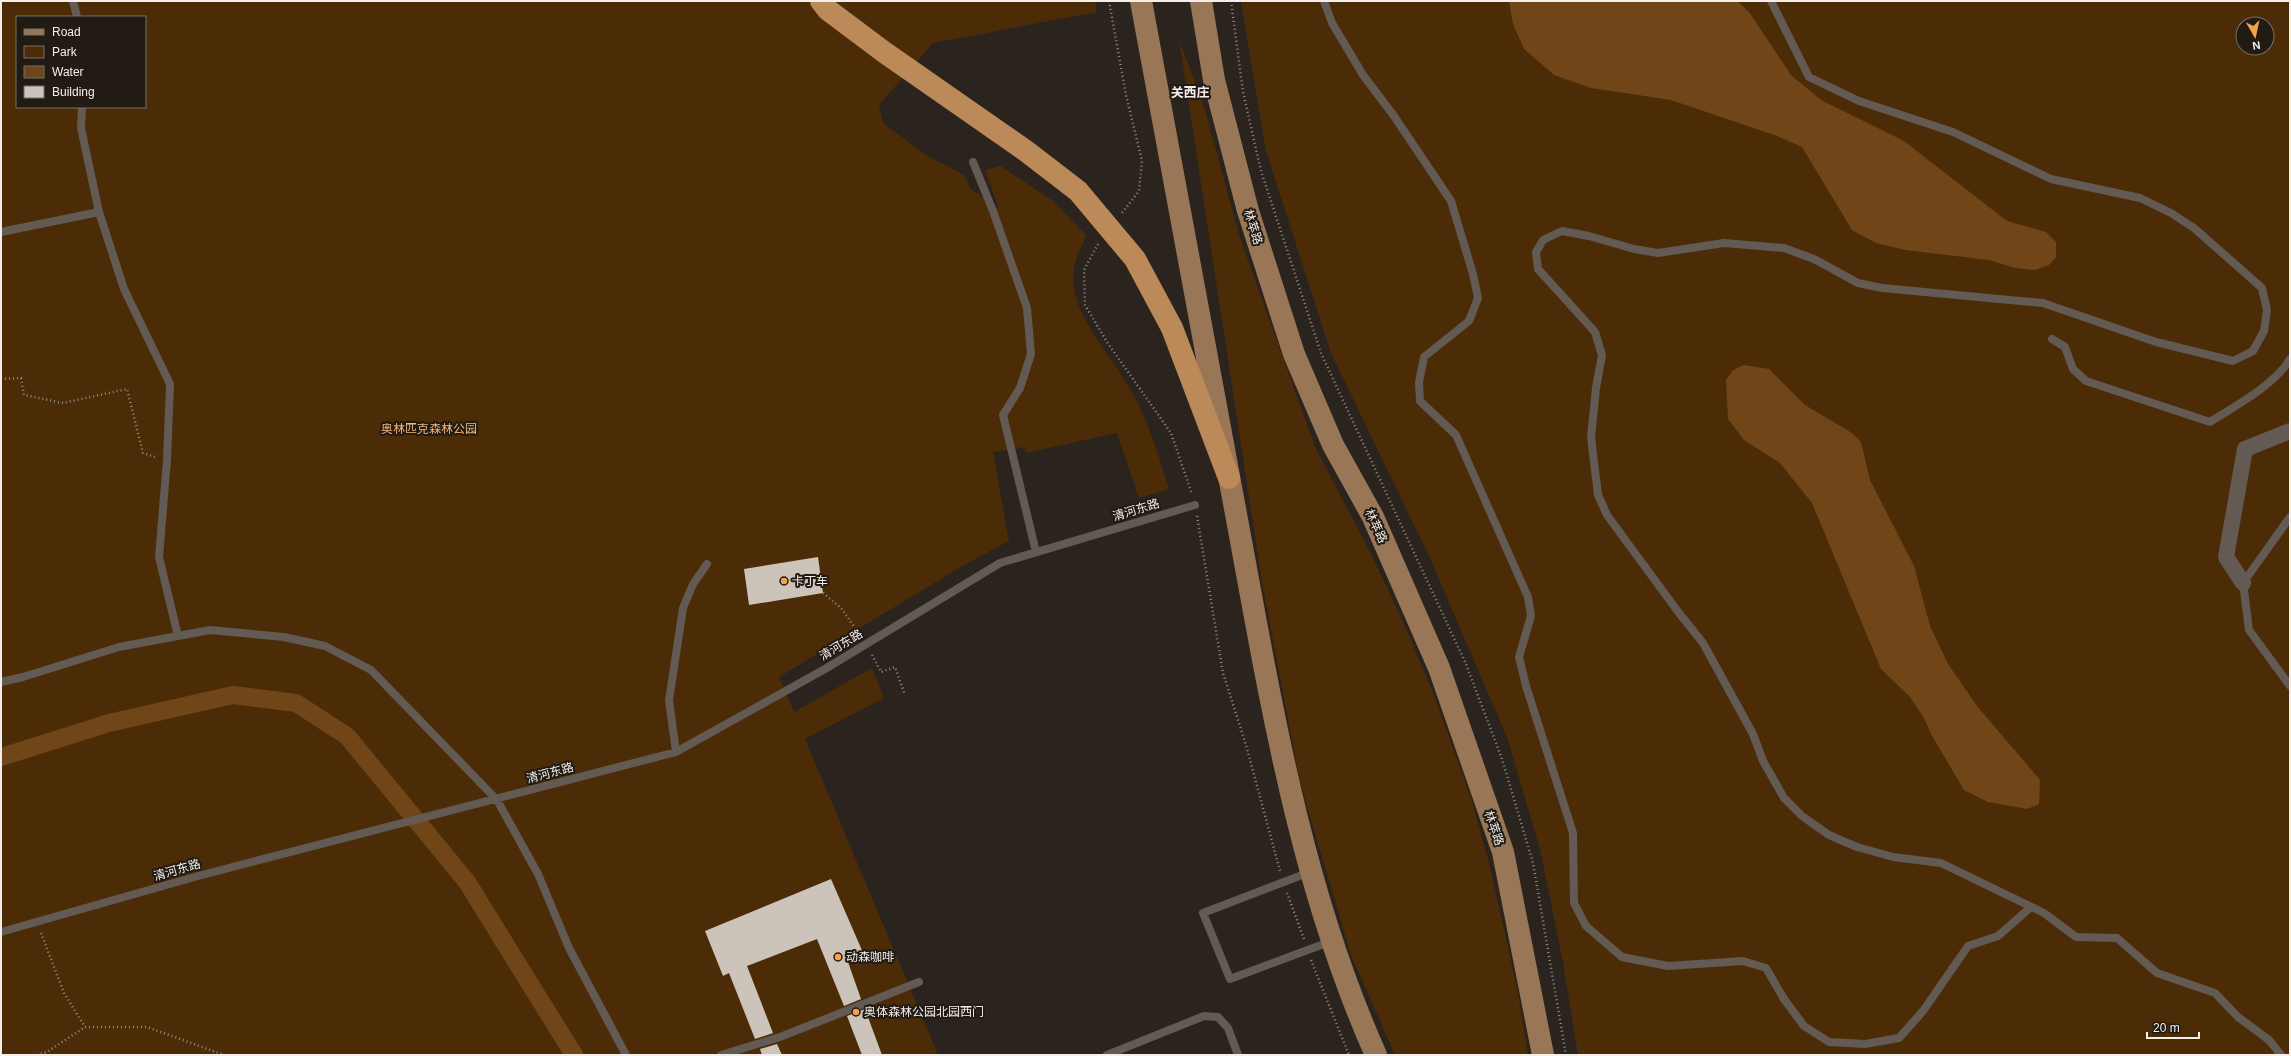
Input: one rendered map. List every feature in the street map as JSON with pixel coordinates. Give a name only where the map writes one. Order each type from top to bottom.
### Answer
[{"type":"highway","points":[[821,1],[828,10],[884,52],[1026,151],[1078,191],[1135,259],[1172,328],[1229,478]]},
{"type":"main road","points":[[1141,1],[1275,727],[1311,872],[1332,941],[1356,1010],[1376,1055]]},
{"type":"main road","name":"林萃路","points":[[1201,1],[1214,80],[1248,211],[1294,354],[1333,445],[1373,517],[1439,668],[1503,852],[1543,1055]]},
{"type":"street","points":[[2243,583],[2226,557],[2245,448],[2290,431]]},
{"type":"lane","points":[[73,1],[77,16]]},
{"type":"lane","points":[[1324,1],[1332,23],[1363,75],[1394,116],[1451,202],[1473,274],[1478,298],[1469,321],[1424,357],[1419,382],[1420,401],[1456,435],[1528,597],[1531,616],[1520,657],[1526,686],[1573,833],[1574,903],[1586,926],[1622,957],[1668,966],[1743,961],[1766,968],[1784,1000],[1804,1026],[1829,1042],[1865,1044],[1899,1038],[1923,1011],[1968,946],[1998,936],[2031,907]]},
{"type":"lane","points":[[1770,1],[1809,77],[1859,101],[1953,132],[2051,179],[2140,198],[2171,213],[2194,228],[2262,288],[2267,310],[2264,331],[2253,351],[2233,361],[2156,342],[2043,303],[1890,289],[1858,283],[1814,259],[1784,248],[1724,243],[1658,253],[1634,250],[1590,236],[1562,231],[1543,240],[1536,252],[1538,269],[1595,332],[1602,355],[1596,388],[1591,436],[1598,495],[1607,515],[1703,643],[1753,734],[1763,761],[1784,798],[1802,816],[1829,835],[1857,847],[1893,857],[1941,863],[2044,913],[2076,937],[2117,938],[2157,973],[2215,992],[2238,1017],[2269,1040],[2281,1055]]},
{"type":"lane","points":[[82,108],[81,128],[99,212],[124,289],[170,384],[167,460],[159,557],[178,636]]},
{"type":"lane","points":[[973,162],[993,211],[1027,308],[1031,354],[1020,388],[1003,415],[1036,552]]},
{"type":"lane","points":[[1,232],[99,212]]},
{"type":"lane","points":[[2052,339],[2065,347],[2073,369],[2086,381],[2210,422],[2244,400],[2279,373],[2285,368],[2290,358]]},
{"type":"lane","name":"清河东路","points":[[1,932],[38,923],[198,876],[361,833],[497,800],[676,752],[867,644],[1000,563],[1195,505]]},
{"type":"lane","points":[[2290,517],[2243,583],[2249,630],[2290,686]]},
{"type":"lane","points":[[676,752],[669,700],[683,608],[693,584],[707,564]]},
{"type":"lane","points":[[1,682],[23,677],[119,647],[210,630],[284,636],[324,646],[372,670],[497,800],[538,874],[569,948],[626,1055]]},
{"type":"lane","points":[[1311,872],[1283,881],[1203,913],[1230,979],[1332,941]]},
{"type":"lane","points":[[721,1055],[780,1037],[919,982]]},
{"type":"lane","points":[[1107,1055],[1204,1016],[1218,1017],[1228,1028],[1238,1055]]},
{"type":"path","points":[[1109,1],[1126,95],[1142,160],[1139,191],[1121,215]]},
{"type":"path","points":[[1101,238],[1084,270],[1085,305],[1107,342],[1171,433],[1195,505],[1223,673],[1246,745],[1283,881],[1349,1055]]},
{"type":"path","points":[[1,379],[21,378],[24,395],[63,403],[127,389],[143,453],[167,460]]},
{"type":"path","points":[[823,593],[841,608],[867,644],[881,672],[895,667],[905,695]]},
{"type":"path","points":[[38,923],[64,992],[85,1027]]},
{"type":"path","points":[[36,1055],[47,1052],[85,1027],[147,1027],[224,1055]]},
{"type":"green space","name":"奥林匹克森林公园","points":[[1,1],[1095,1],[1097,12],[933,43],[879,105],[883,123],[926,155],[964,175],[970,188],[999,209],[985,170],[1001,166],[1053,201],[1086,235],[1075,263],[1073,281],[1076,298],[1092,332],[1125,380],[1139,405],[1153,440],[1169,489],[1139,498],[1117,433],[1026,453],[1024,447],[993,452],[1009,541],[964,565],[779,677],[794,712],[872,668],[884,698],[805,739],[938,1055],[1,1055]]},
{"type":"green space","points":[[1241,1],[2290,1],[2290,1055],[1578,1055],[1563,962],[1540,849],[1507,737],[1429,556],[1331,353],[1266,151]]},
{"type":"green space","points":[[1179,39],[1205,110],[1240,238],[1315,447],[1366,544],[1402,619],[1432,690],[1472,801],[1490,867],[1518,993],[1528,1055],[1395,1055],[1351,955],[1300,782],[1262,582]]},
{"type":"water","points":[[1509,1],[1737,1],[1749,12],[1791,75],[1821,100],[1904,141],[2007,221],[2046,232],[2056,242],[2056,257],[2049,265],[2035,270],[2015,268],[1989,260],[1905,250],[1876,243],[1852,230],[1802,147],[1777,136],[1671,100],[1591,88],[1554,75],[1524,49],[1513,24]]},
{"type":"water","points":[[1744,365],[1769,369],[1805,405],[1852,433],[1861,442],[1870,480],[1914,566],[1930,626],[1948,664],[1977,706],[2040,780],[2039,804],[2027,809],[1988,802],[1964,790],[1931,734],[1924,718],[1910,697],[1881,669],[1812,503],[1780,463],[1744,440],[1728,419],[1726,380],[1733,370]]},
{"type":"building","name":"卡丁车","points":[[818,557],[823,593],[749,605],[744,569]]},
{"type":"building","points":[[831,879],[864,955],[848,962],[861,999],[844,1006],[817,939],[747,966],[773,1033],[755,1039],[729,973],[723,976],[705,931]]},
{"type":"building","points":[[865,1009],[882,1055],[862,1055],[847,1016]]},
{"type":"building","points":[[777,1044],[782,1055],[762,1055],[760,1049]]},
{"type":"waterway","points":[[1,757],[109,723],[233,695],[296,703],[347,736],[467,882],[574,1055]]},
{"type":"place","name":"卡丁车","points":[[784,581]]},
{"type":"place","name":"动森咖啡","points":[[838,957]]},
{"type":"place","name":"奥体森林公园北园西门","points":[[856,1012]]},
{"type":"district","name":"关西庄","points":[[1190,92]]}]
